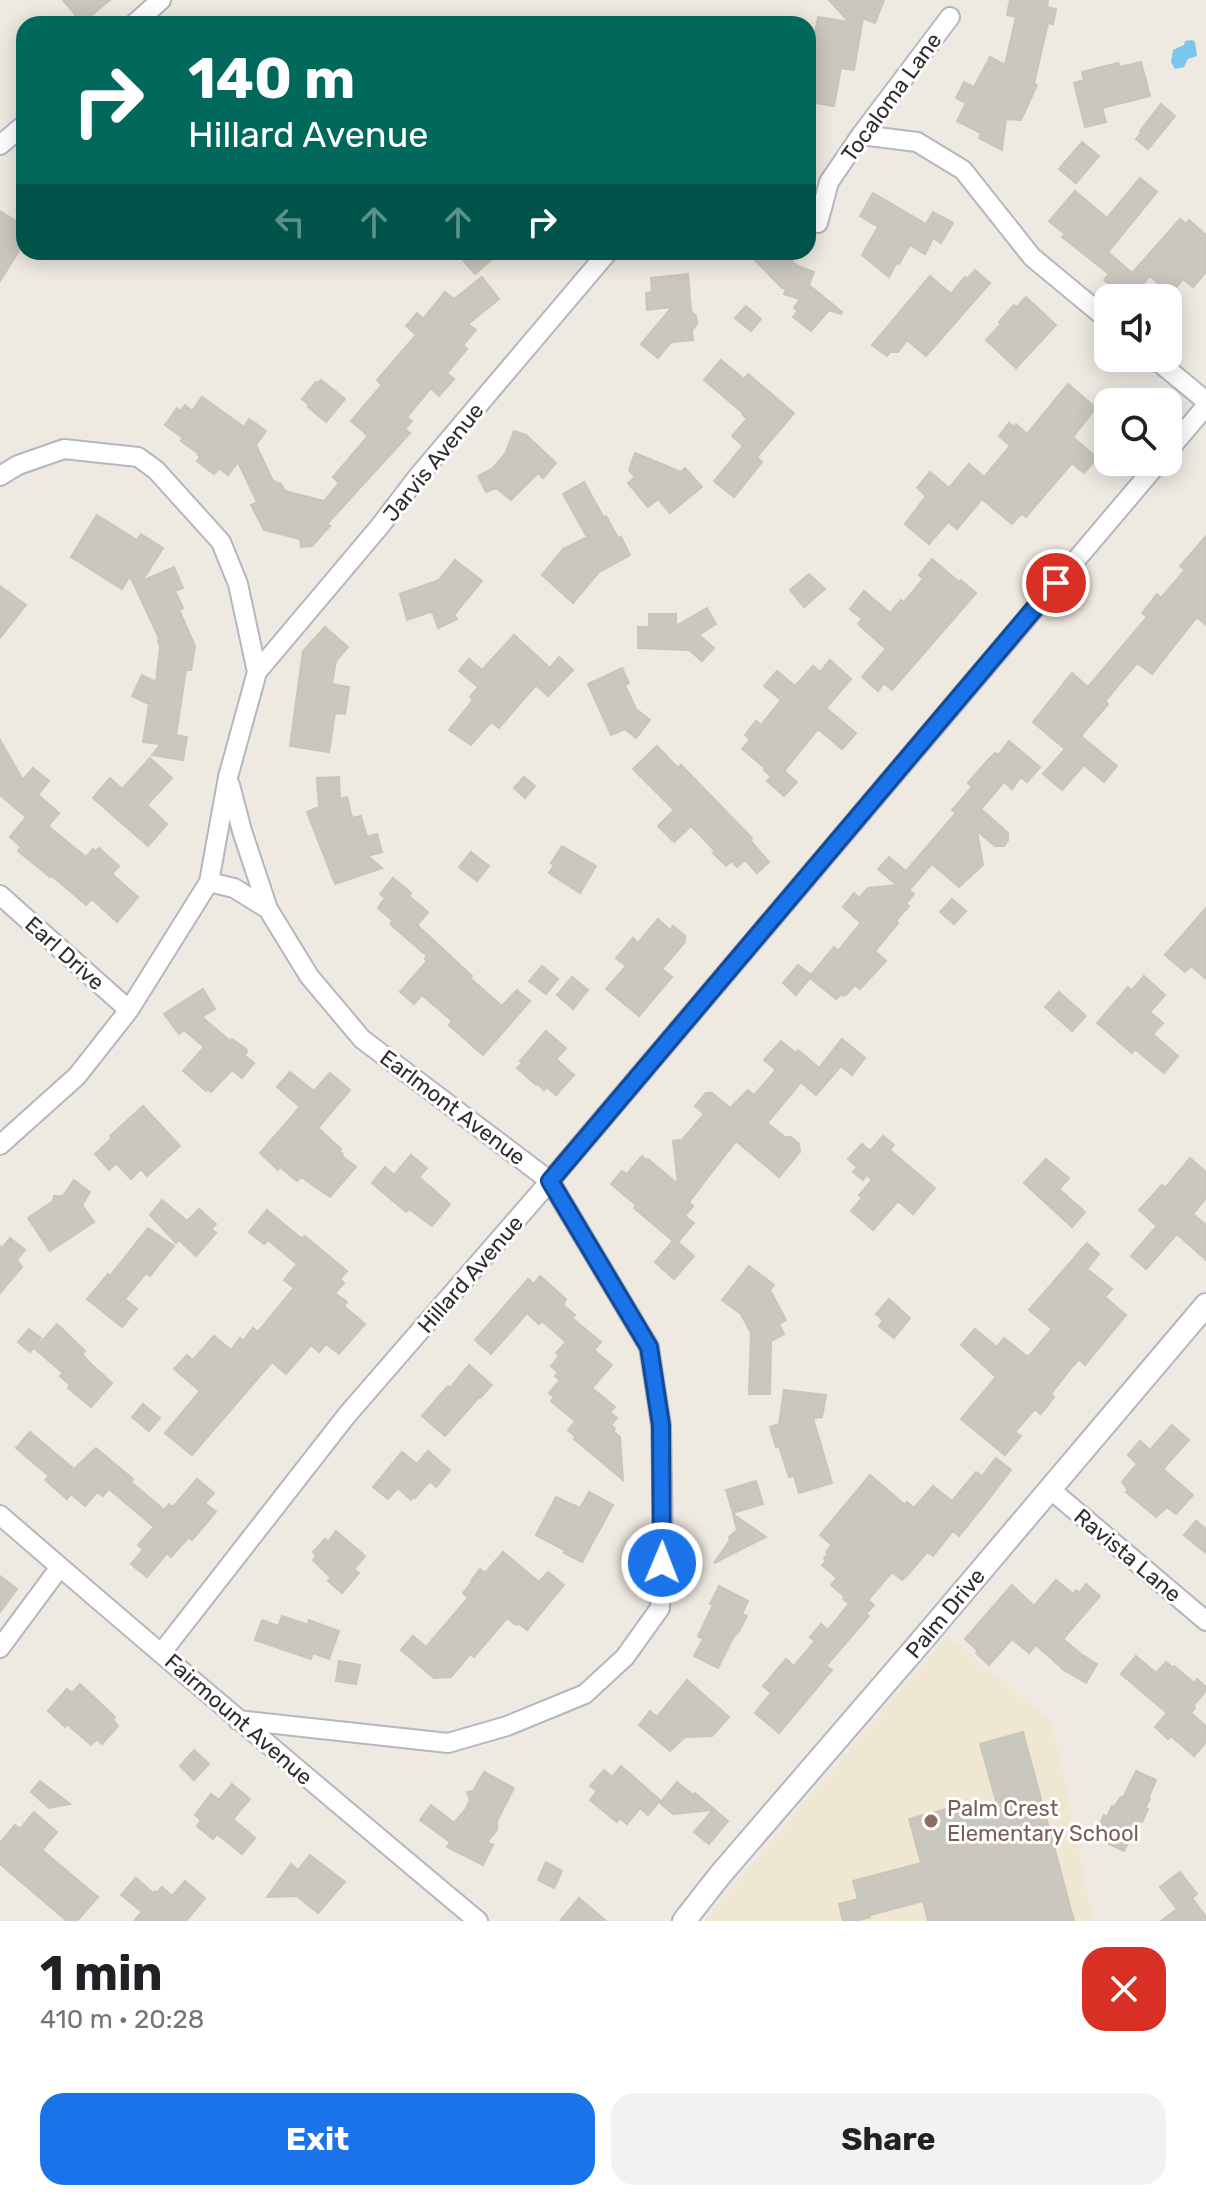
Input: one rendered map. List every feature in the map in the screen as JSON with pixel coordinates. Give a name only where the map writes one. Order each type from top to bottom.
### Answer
[{"type":"street","points":[[143,16],[161,0]]},
{"type":"street","name":"Tocaloma Lane","points":[[818,223],[829,182],[950,17]]},
{"type":"street","points":[[0,145],[16,132]]},
{"type":"street","points":[[861,135],[917,142],[963,170],[1032,257],[1094,308]]},
{"type":"street","name":"Jarvis Avenue","points":[[257,672],[601,260]]},
{"type":"street","points":[[1170,372],[1206,403],[1182,433]]},
{"type":"street","points":[[0,476],[18,465],[64,449],[138,457],[156,470],[221,542],[238,584],[257,672],[228,777],[209,882],[129,1010],[77,1076],[0,1145]]},
{"type":"street","name":"Hillard Avenue","points":[[162,1652],[347,1415],[550,1181],[1147,476]]},
{"type":"street","points":[[228,777],[268,909]]},
{"type":"street","name":"Earlmont Avenue","points":[[209,882],[234,888],[268,909],[309,976],[362,1039],[550,1181],[649,1347],[661,1425],[663,1540],[660,1608],[625,1657],[585,1694],[507,1726],[448,1743],[238,1720]]},
{"type":"street","name":"Earl Drive","points":[[0,895],[129,1010]]},
{"type":"street","name":"Palm Drive","points":[[684,1921],[1206,1305]]},
{"type":"street","name":"Ravista Lane","points":[[1050,1489],[1206,1621]]},
{"type":"street","name":"Fairmount Avenue","points":[[0,1515],[478,1921]]},
{"type":"street","points":[[0,1648],[60,1567]]},
{"type":"shaded area","name":"Palm Crest Elementary School","points":[[947,1636],[1052,1722],[1093,1921],[704,1921]]},
{"type":"water","points":[[1192,40],[1197,56],[1188,59],[1184,67],[1175,69],[1171,62],[1173,50]]},
{"type":"building","points":[[63,0],[110,0],[91,16],[76,16]]},
{"type":"building","points":[[829,0],[884,0],[875,23],[863,18],[854,70],[841,68],[834,106],[816,103],[818,17],[849,22]]},
{"type":"building","points":[[1010,0],[1048,0],[1047,7],[1056,9],[1053,24],[1048,23],[1034,83],[1037,85],[1021,120],[1006,119],[1002,150],[979,138],[981,133],[957,121],[966,103],[956,98],[964,82],[974,87],[990,57],[1005,65],[1016,17],[1007,15]]},
{"type":"building","points":[[1141,62],[1150,96],[1102,108],[1106,122],[1085,127],[1074,83],[1084,80],[1082,72],[1118,63],[1120,67]]},
{"type":"building","points":[[1161,104],[1175,116],[1148,149],[1136,139]]},
{"type":"building","points":[[1082,142],[1099,156],[1076,183],[1059,169]]},
{"type":"building","points":[[1140,178],[1157,192],[1108,252],[1132,273],[1180,219],[1186,224],[1189,220],[1206,235],[1206,272],[1193,287],[1183,279],[1179,284],[1159,284],[1150,276],[1143,284],[1109,284],[1104,280],[1109,274],[1062,237],[1065,234],[1049,221],[1075,191],[1107,218]]},
{"type":"building","points":[[873,193],[926,224],[933,212],[953,223],[941,243],[933,238],[925,254],[910,245],[889,277],[862,255],[878,227],[860,216]]},
{"type":"building","points":[[0,211],[16,221],[16,256],[0,281]]},
{"type":"building","points":[[463,260],[491,260],[475,274]]},
{"type":"building","points":[[755,260],[791,260],[814,272],[809,285],[842,312],[829,310],[811,331],[793,317],[798,311],[794,308],[800,299],[784,294],[786,288],[782,288]]},
{"type":"building","points":[[975,270],[990,283],[926,356],[907,340],[898,352],[890,352],[887,356],[872,345],[930,276],[951,294]]},
{"type":"building","points":[[688,274],[691,311],[696,316],[697,324],[692,330],[693,340],[671,342],[658,358],[641,344],[672,307],[647,310],[646,293],[652,292],[651,278]]},
{"type":"building","points":[[482,277],[499,299],[468,324],[476,330],[463,345],[467,349],[447,373],[454,379],[439,396],[431,388],[407,417],[412,421],[405,429],[410,433],[327,524],[330,526],[312,546],[301,547],[300,539],[264,530],[251,505],[257,502],[238,462],[228,475],[219,468],[214,474],[197,461],[199,454],[181,441],[183,438],[165,425],[177,408],[181,411],[185,405],[192,411],[202,397],[244,427],[249,419],[266,431],[256,445],[273,481],[281,484],[285,491],[324,501],[339,483],[333,477],[368,436],[351,421],[382,385],[377,380],[416,335],[406,326],[417,313],[423,319],[445,292],[454,299]]},
{"type":"building","points":[[1026,297],[1056,325],[1016,368],[986,340],[1014,305],[1017,307]]},
{"type":"building","points":[[746,306],[761,319],[751,331],[735,318]]},
{"type":"building","points":[[721,360],[744,379],[748,374],[794,413],[757,457],[762,462],[734,497],[714,481],[743,446],[732,436],[747,419],[704,380]]},
{"type":"building","points":[[321,380],[345,399],[326,422],[302,399]]},
{"type":"building","points":[[1068,384],[1094,406],[1073,437],[1094,455],[1094,461],[1084,473],[1072,463],[1026,517],[1022,513],[1012,524],[982,499],[957,529],[948,522],[929,544],[905,524],[926,496],[917,488],[930,472],[949,488],[969,464],[984,477],[1010,446],[999,436],[1009,423],[1014,427],[1016,424],[1027,434]]},
{"type":"building","points":[[514,431],[526,435],[556,463],[543,478],[538,473],[511,500],[496,488],[486,492],[478,476],[492,469],[505,454]]},
{"type":"building","points":[[635,453],[681,472],[685,468],[702,487],[670,513],[658,499],[648,507],[628,483],[635,477],[629,470]]},
{"type":"building","points":[[584,482],[630,555],[599,572],[573,603],[542,575],[563,549],[587,537],[563,494]]},
{"type":"building","points":[[97,515],[137,540],[141,534],[163,548],[142,581],[174,567],[183,588],[175,591],[183,608],[179,610],[195,646],[191,670],[186,670],[176,735],[187,737],[183,760],[152,755],[161,744],[143,742],[149,704],[132,696],[142,675],[156,682],[160,647],[159,638],[130,576],[122,589],[71,557]]},
{"type":"building","points":[[1206,536],[1206,625],[1197,617],[1152,674],[1137,663],[1081,736],[1117,766],[1104,782],[1084,765],[1062,790],[1043,774],[1065,749],[1033,722],[1072,673],[1088,687],[1147,617],[1142,613],[1157,594],[1161,598],[1185,570],[1180,566]]},
{"type":"building","points":[[932,559],[976,593],[892,690],[884,683],[878,691],[862,677],[886,649],[858,624],[862,619],[850,609],[864,591],[890,613],[923,579],[919,575]]},
{"type":"building","points":[[455,560],[482,581],[454,615],[457,619],[438,628],[430,612],[407,620],[400,594],[439,580]]},
{"type":"building","points":[[809,574],[825,589],[804,607],[790,590]]},
{"type":"building","points":[[0,586],[26,605],[0,638]]},
{"type":"building","points":[[707,608],[716,624],[699,635],[714,648],[702,661],[689,650],[638,648],[638,627],[649,627],[649,614],[676,614],[676,626]]},
{"type":"building","points":[[325,627],[348,647],[336,661],[332,684],[349,687],[345,714],[335,713],[329,752],[290,746],[303,651]]},
{"type":"building","points":[[514,635],[550,668],[559,657],[573,670],[548,696],[536,685],[499,728],[491,722],[471,745],[449,730],[473,700],[470,697],[478,687],[459,671],[469,659],[482,670]]},
{"type":"building","points":[[830,660],[851,679],[826,708],[856,733],[842,749],[818,729],[784,771],[797,782],[784,796],[767,781],[771,776],[765,768],[742,749],[750,740],[745,735],[756,721],[761,725],[781,700],[764,686],[777,671],[795,686],[813,666],[820,672]]},
{"type":"building","points":[[622,668],[629,683],[625,685],[636,709],[650,720],[636,738],[625,729],[611,735],[588,684]]},
{"type":"building","points":[[0,740],[23,780],[33,768],[49,781],[38,795],[59,813],[48,826],[86,857],[93,849],[99,848],[119,866],[112,874],[138,897],[117,922],[92,899],[86,905],[18,851],[21,847],[10,837],[26,817],[0,795]]},
{"type":"building","points":[[1009,741],[1040,767],[1027,782],[1021,777],[1012,789],[1004,782],[981,809],[1008,833],[1004,846],[995,846],[977,831],[983,865],[959,887],[932,864],[909,890],[914,894],[906,904],[909,906],[875,951],[886,961],[860,989],[855,985],[847,994],[841,994],[836,999],[810,978],[796,995],[783,983],[798,965],[811,975],[834,947],[838,951],[861,923],[843,907],[854,893],[859,898],[868,888],[897,885],[878,869],[889,857],[906,871],[956,813],[952,810],[972,787],[968,783]]},
{"type":"building","points":[[657,746],[678,768],[681,765],[752,838],[750,840],[769,862],[757,873],[745,860],[737,867],[732,861],[726,866],[691,826],[674,842],[658,826],[674,810],[633,769]]},
{"type":"building","points":[[150,758],[172,778],[147,805],[167,824],[148,846],[93,798],[110,778],[122,789]]},
{"type":"building","points":[[339,777],[340,799],[347,797],[352,818],[361,816],[367,837],[377,834],[382,852],[368,856],[382,868],[335,884],[307,812],[319,807],[317,778]]},
{"type":"building","points":[[524,777],[535,786],[525,798],[514,788]]},
{"type":"building","points":[[562,846],[596,866],[580,893],[549,873],[554,865],[551,863]]},
{"type":"building","points":[[471,852],[489,866],[477,881],[459,867]]},
{"type":"building","points":[[393,878],[428,912],[417,925],[472,976],[470,978],[502,1006],[517,990],[530,1001],[483,1055],[449,1025],[452,1021],[422,995],[414,1004],[400,992],[427,961],[427,956],[390,924],[393,921],[378,908],[385,898],[380,894]]},
{"type":"building","points":[[952,899],[966,911],[954,924],[940,912]]},
{"type":"building","points":[[1206,908],[1206,979],[1191,966],[1185,972],[1165,955]]},
{"type":"building","points":[[658,919],[670,930],[673,926],[685,936],[685,942],[662,969],[672,977],[639,1016],[606,989],[626,966],[616,958],[633,938],[638,943]]},
{"type":"building","points":[[542,966],[558,979],[546,994],[529,981]]},
{"type":"building","points":[[1144,976],[1165,995],[1150,1012],[1163,1023],[1153,1034],[1178,1056],[1164,1073],[1135,1049],[1132,1053],[1097,1023],[1128,987],[1132,990]]},
{"type":"building","points":[[572,977],[588,990],[573,1009],[557,995]]},
{"type":"building","points":[[203,989],[215,1009],[202,1017],[230,1041],[232,1039],[246,1049],[244,1055],[254,1063],[242,1078],[232,1070],[211,1092],[183,1071],[204,1047],[184,1030],[179,1034],[164,1014]]},
{"type":"building","points":[[1059,992],[1086,1016],[1072,1031],[1045,1007]]},
{"type":"building","points":[[546,1031],[566,1048],[556,1059],[574,1075],[556,1095],[547,1087],[544,1090],[536,1085],[517,1068]]},
{"type":"building","points":[[842,1039],[865,1058],[852,1075],[841,1066],[816,1095],[801,1082],[767,1123],[799,1144],[800,1152],[779,1177],[736,1141],[689,1202],[693,1206],[685,1216],[694,1223],[678,1242],[694,1256],[674,1279],[655,1262],[673,1241],[611,1184],[622,1171],[627,1174],[642,1156],[678,1184],[673,1141],[682,1140],[704,1114],[695,1106],[706,1093],[712,1093],[730,1108],[748,1090],[754,1095],[776,1070],[764,1060],[781,1041],[796,1053],[798,1050],[819,1068]]},
{"type":"building","points":[[290,1072],[314,1091],[330,1073],[350,1090],[318,1128],[356,1167],[330,1197],[301,1177],[297,1181],[280,1167],[278,1170],[260,1153],[300,1107],[277,1087]]},
{"type":"building","points":[[143,1106],[180,1146],[147,1176],[141,1169],[131,1179],[116,1163],[109,1170],[95,1154]]},
{"type":"building","points":[[883,1136],[894,1145],[890,1150],[935,1188],[913,1214],[898,1201],[873,1230],[851,1211],[872,1180],[867,1175],[863,1180],[853,1172],[857,1167],[848,1159],[862,1144],[870,1151]]},
{"type":"building","points":[[411,1155],[427,1168],[419,1177],[450,1204],[432,1226],[409,1209],[406,1212],[372,1183],[385,1167],[394,1175]]},
{"type":"building","points":[[1190,1158],[1206,1172],[1206,1198],[1193,1214],[1206,1225],[1206,1260],[1177,1234],[1146,1269],[1131,1256],[1157,1226],[1139,1210],[1162,1185],[1165,1188]]},
{"type":"building","points":[[1046,1159],[1069,1178],[1059,1189],[1085,1212],[1072,1227],[1024,1183]]},
{"type":"building","points":[[74,1180],[90,1192],[82,1205],[94,1222],[50,1251],[28,1218],[53,1201],[54,1196],[63,1196]]},
{"type":"building","points":[[162,1200],[187,1221],[199,1209],[216,1224],[211,1229],[216,1233],[196,1256],[179,1240],[176,1243],[150,1215]]},
{"type":"building","points":[[267,1210],[347,1271],[340,1279],[344,1283],[335,1293],[347,1302],[344,1306],[365,1324],[339,1354],[326,1344],[319,1352],[311,1345],[286,1374],[272,1362],[192,1455],[165,1433],[200,1391],[174,1369],[187,1355],[193,1360],[214,1336],[231,1350],[253,1328],[258,1332],[294,1288],[284,1280],[297,1264],[268,1240],[264,1244],[249,1232]]},
{"type":"building","points":[[148,1228],[174,1246],[150,1276],[146,1273],[125,1299],[137,1309],[122,1327],[87,1299],[108,1274],[110,1276]]},
{"type":"building","points":[[10,1238],[25,1250],[17,1260],[22,1267],[0,1293],[0,1246],[2,1248]]},
{"type":"building","points":[[1087,1243],[1099,1254],[1087,1269],[1112,1289],[1105,1297],[1126,1315],[1085,1365],[1079,1359],[1072,1367],[1051,1394],[1054,1397],[1044,1410],[1040,1414],[1035,1409],[1015,1432],[1021,1436],[1005,1455],[961,1419],[996,1377],[961,1345],[975,1329],[997,1347],[1004,1338],[1028,1357],[1052,1329],[1029,1310]]},
{"type":"building","points":[[749,1266],[774,1285],[770,1290],[786,1320],[779,1324],[784,1334],[771,1341],[770,1394],[749,1394],[751,1333],[741,1314],[722,1300]]},
{"type":"building","points":[[540,1276],[566,1299],[563,1305],[575,1315],[572,1318],[601,1342],[594,1350],[612,1365],[592,1388],[615,1407],[610,1412],[617,1418],[611,1425],[620,1437],[623,1480],[574,1439],[576,1437],[568,1430],[575,1421],[551,1401],[554,1397],[549,1393],[560,1380],[555,1376],[558,1372],[551,1366],[559,1356],[556,1353],[566,1342],[542,1321],[539,1324],[527,1313],[491,1354],[475,1340],[528,1279],[534,1284]]},
{"type":"building","points":[[889,1299],[910,1318],[894,1338],[879,1326],[883,1320],[876,1314]]},
{"type":"building","points":[[57,1324],[85,1351],[82,1354],[88,1361],[112,1383],[91,1407],[68,1388],[70,1385],[60,1376],[63,1373],[35,1349]]},
{"type":"building","points":[[29,1329],[41,1338],[30,1352],[18,1342]]},
{"type":"building","points":[[469,1365],[492,1385],[445,1436],[422,1416]]},
{"type":"building","points":[[784,1390],[826,1395],[822,1417],[813,1418],[832,1483],[799,1493],[794,1476],[789,1477],[770,1427],[779,1424]]},
{"type":"building","points":[[143,1404],[160,1418],[149,1431],[132,1417]]},
{"type":"building","points":[[1172,1425],[1189,1440],[1163,1469],[1193,1495],[1176,1514],[1167,1507],[1156,1517],[1126,1492],[1128,1490],[1122,1482],[1137,1464],[1128,1455],[1140,1441],[1150,1450]]},
{"type":"building","points":[[30,1432],[74,1469],[96,1448],[164,1510],[169,1504],[173,1507],[197,1479],[214,1493],[205,1503],[216,1512],[192,1540],[189,1537],[171,1557],[167,1553],[147,1577],[131,1564],[143,1550],[138,1545],[154,1527],[109,1489],[103,1496],[97,1492],[85,1506],[71,1494],[67,1499],[45,1480],[49,1476],[16,1448]]},
{"type":"building","points":[[428,1451],[450,1470],[436,1487],[430,1481],[411,1500],[398,1488],[388,1499],[373,1487],[402,1452],[417,1464]]},
{"type":"building","points":[[996,1458],[1011,1470],[981,1509],[959,1536],[953,1531],[933,1556],[927,1552],[902,1580],[892,1572],[868,1600],[874,1605],[866,1614],[869,1616],[826,1666],[832,1670],[779,1733],[755,1713],[771,1693],[763,1686],[786,1659],[794,1666],[815,1641],[810,1637],[821,1624],[828,1630],[849,1604],[831,1585],[837,1578],[822,1565],[832,1545],[820,1535],[870,1475],[905,1505],[907,1502],[914,1508],[933,1486],[952,1501],[976,1472],[982,1476]]},
{"type":"building","points":[[756,1481],[763,1504],[733,1513],[726,1490]]},
{"type":"building","points":[[589,1492],[613,1505],[582,1562],[536,1535],[556,1497],[580,1508]]},
{"type":"building","points":[[733,1514],[766,1537],[714,1563],[729,1537],[737,1530]]},
{"type":"building","points":[[1196,1521],[1206,1529],[1206,1553],[1184,1535]]},
{"type":"building","points":[[336,1531],[365,1556],[354,1569],[359,1573],[342,1593],[328,1581],[331,1578],[313,1560],[316,1555],[313,1552],[325,1539],[328,1542]]},
{"type":"building","points":[[503,1552],[539,1582],[548,1572],[564,1585],[527,1630],[507,1618],[474,1657],[470,1654],[451,1677],[434,1678],[401,1650],[413,1636],[426,1647],[468,1598],[463,1593],[480,1569],[485,1573]]},
{"type":"building","points":[[0,1576],[17,1589],[0,1612]]},
{"type":"building","points":[[1056,1580],[1073,1594],[1076,1590],[1079,1593],[1086,1584],[1100,1596],[1063,1639],[1097,1664],[1086,1683],[1064,1670],[1036,1645],[1029,1653],[1012,1639],[989,1665],[965,1639],[1012,1585],[1034,1606]]},
{"type":"building","points":[[719,1586],[748,1601],[742,1614],[747,1616],[718,1668],[694,1656],[703,1639],[698,1636]]},
{"type":"building","points":[[282,1616],[308,1625],[309,1620],[339,1631],[329,1659],[313,1653],[311,1659],[255,1640],[262,1620],[278,1626]]},
{"type":"building","points":[[1136,1656],[1156,1673],[1166,1662],[1194,1683],[1197,1679],[1206,1687],[1191,1713],[1206,1726],[1206,1742],[1194,1756],[1155,1727],[1167,1713],[1121,1674]]},
{"type":"building","points":[[339,1661],[360,1665],[356,1684],[336,1681]]},
{"type":"building","points":[[687,1680],[729,1717],[712,1736],[685,1737],[670,1751],[639,1725],[650,1711],[657,1717]]},
{"type":"building","points":[[80,1684],[115,1717],[113,1720],[118,1726],[102,1744],[97,1739],[91,1745],[48,1711],[67,1689],[72,1693]]},
{"type":"building","points":[[1023,1732],[1074,1921],[928,1921],[923,1901],[856,1921],[843,1921],[839,1904],[858,1899],[853,1881],[921,1863],[909,1819],[950,1808],[950,1811],[967,1806],[969,1812],[997,1804],[980,1744]]},
{"type":"building","points":[[194,1750],[209,1764],[194,1780],[180,1766]]},
{"type":"building","points":[[621,1766],[660,1800],[648,1815],[640,1808],[627,1824],[620,1818],[617,1822],[590,1800],[597,1791],[590,1786],[604,1770],[612,1777]]},
{"type":"building","points":[[1136,1771],[1156,1780],[1145,1808],[1148,1809],[1124,1851],[1094,1837],[1104,1815],[1107,1817],[1112,1806],[1123,1798]]},
{"type":"building","points":[[484,1772],[514,1788],[497,1821],[497,1830],[487,1842],[493,1845],[483,1865],[447,1847],[450,1842],[420,1820],[431,1805],[454,1823],[470,1800],[467,1792],[473,1791]]},
{"type":"building","points":[[40,1781],[70,1804],[49,1808],[31,1792]]},
{"type":"building","points":[[677,1782],[728,1821],[709,1844],[694,1832],[713,1810],[673,1814],[660,1803]]},
{"type":"building","points":[[232,1784],[250,1799],[233,1819],[255,1838],[242,1854],[217,1834],[213,1839],[197,1826],[201,1820],[195,1815],[211,1794],[219,1800]]},
{"type":"building","points":[[34,1812],[57,1832],[42,1850],[98,1897],[77,1921],[67,1921],[0,1864],[0,1843],[15,1825],[20,1829]]},
{"type":"building","points":[[310,1855],[345,1882],[318,1913],[297,1896],[267,1897],[291,1864],[298,1870]]},
{"type":"building","points":[[546,1862],[562,1871],[554,1888],[538,1880]]},
{"type":"building","points":[[1180,1872],[1197,1894],[1192,1898],[1206,1921],[1161,1921],[1177,1909],[1160,1887]]},
{"type":"building","points":[[136,1878],[153,1893],[162,1887],[172,1896],[185,1881],[205,1898],[186,1921],[134,1921],[142,1912],[121,1895]]},
{"type":"building","points":[[579,1898],[606,1921],[560,1921]]},
{"type":"place","name":"Palm Crest Elementary School","points":[[931,1821]]},
{"type":"route","points":[[662,1563],[661,1425],[649,1347],[550,1181],[1056,583]]}]
